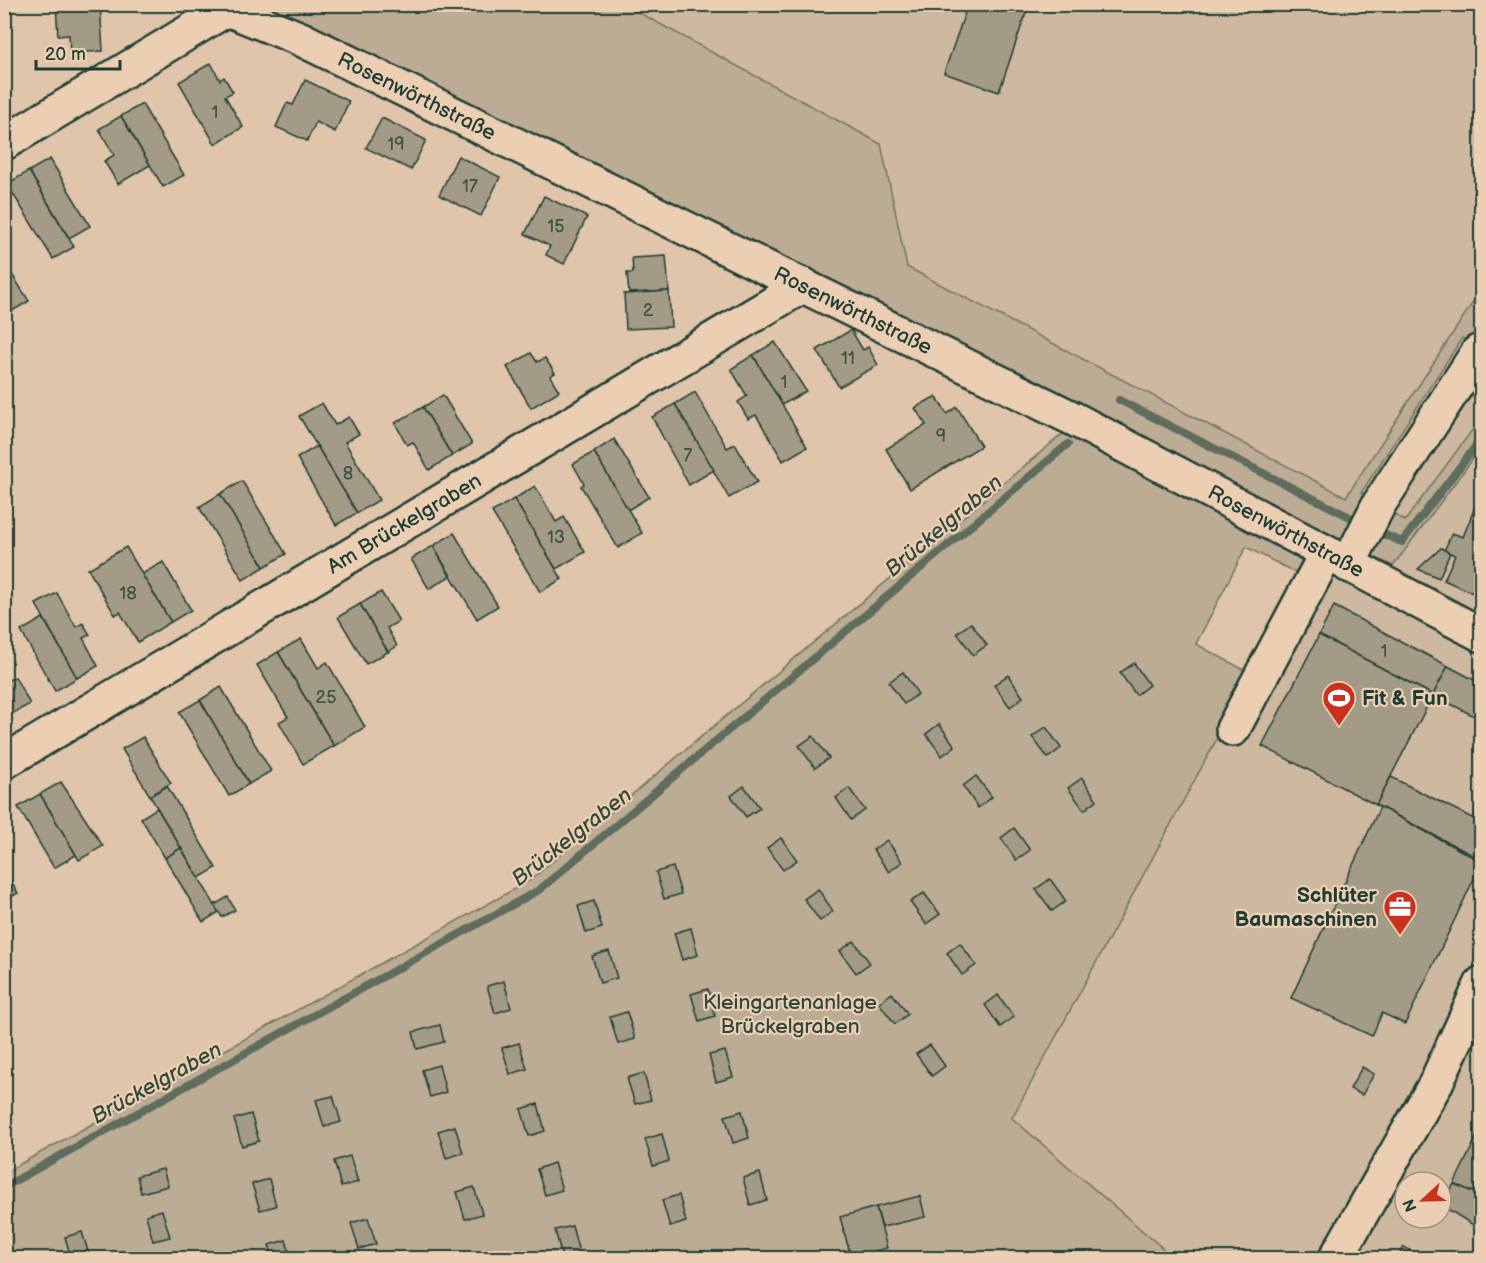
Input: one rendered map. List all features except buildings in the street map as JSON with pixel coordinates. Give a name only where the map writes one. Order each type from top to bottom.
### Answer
[{"type":"street","points":[[4,143],[221,7]]},
{"type":"street","name":"Rosenwörthstraße","points":[[221,7],[301,39],[1074,419],[1482,635]]},
{"type":"street","name":"Am Brückelgraben","points":[[4,762],[804,285]]},
{"type":"street","points":[[1233,729],[1337,560],[1379,504],[1478,352]]},
{"type":"street","points":[[1336,1258],[1435,1085],[1482,983]]},
{"type":"shaded area","points":[[377,5],[1481,5],[1481,1258],[1174,1258],[1011,1119],[1346,497]]},
{"type":"green space","name":"Kleingartenanlage Brückelgraben","points":[[242,5],[625,5],[881,144],[907,267],[1346,497],[1481,290],[1481,351],[1462,338],[1361,493],[1405,521],[1481,418],[1481,448],[1393,566],[1327,534],[1304,577],[1246,547],[1196,644],[1252,674],[1012,1118],[1174,1258],[5,1258],[4,1173],[529,881],[1085,415]]},
{"type":"waterway","name":"Brückelgraben","points":[[1119,400],[1350,517]]},
{"type":"waterway","name":"Brückelgraben","points":[[1383,534],[1402,542],[1482,438]]},
{"type":"waterway","name":"Brückelgraben","points":[[4,1187],[539,890],[1068,444]]},
{"type":"place","name":"Fit & Fun","points":[[1339,727]]},
{"type":"place","name":"Schlüter Baumaschinen","points":[[1400,936]]}]
